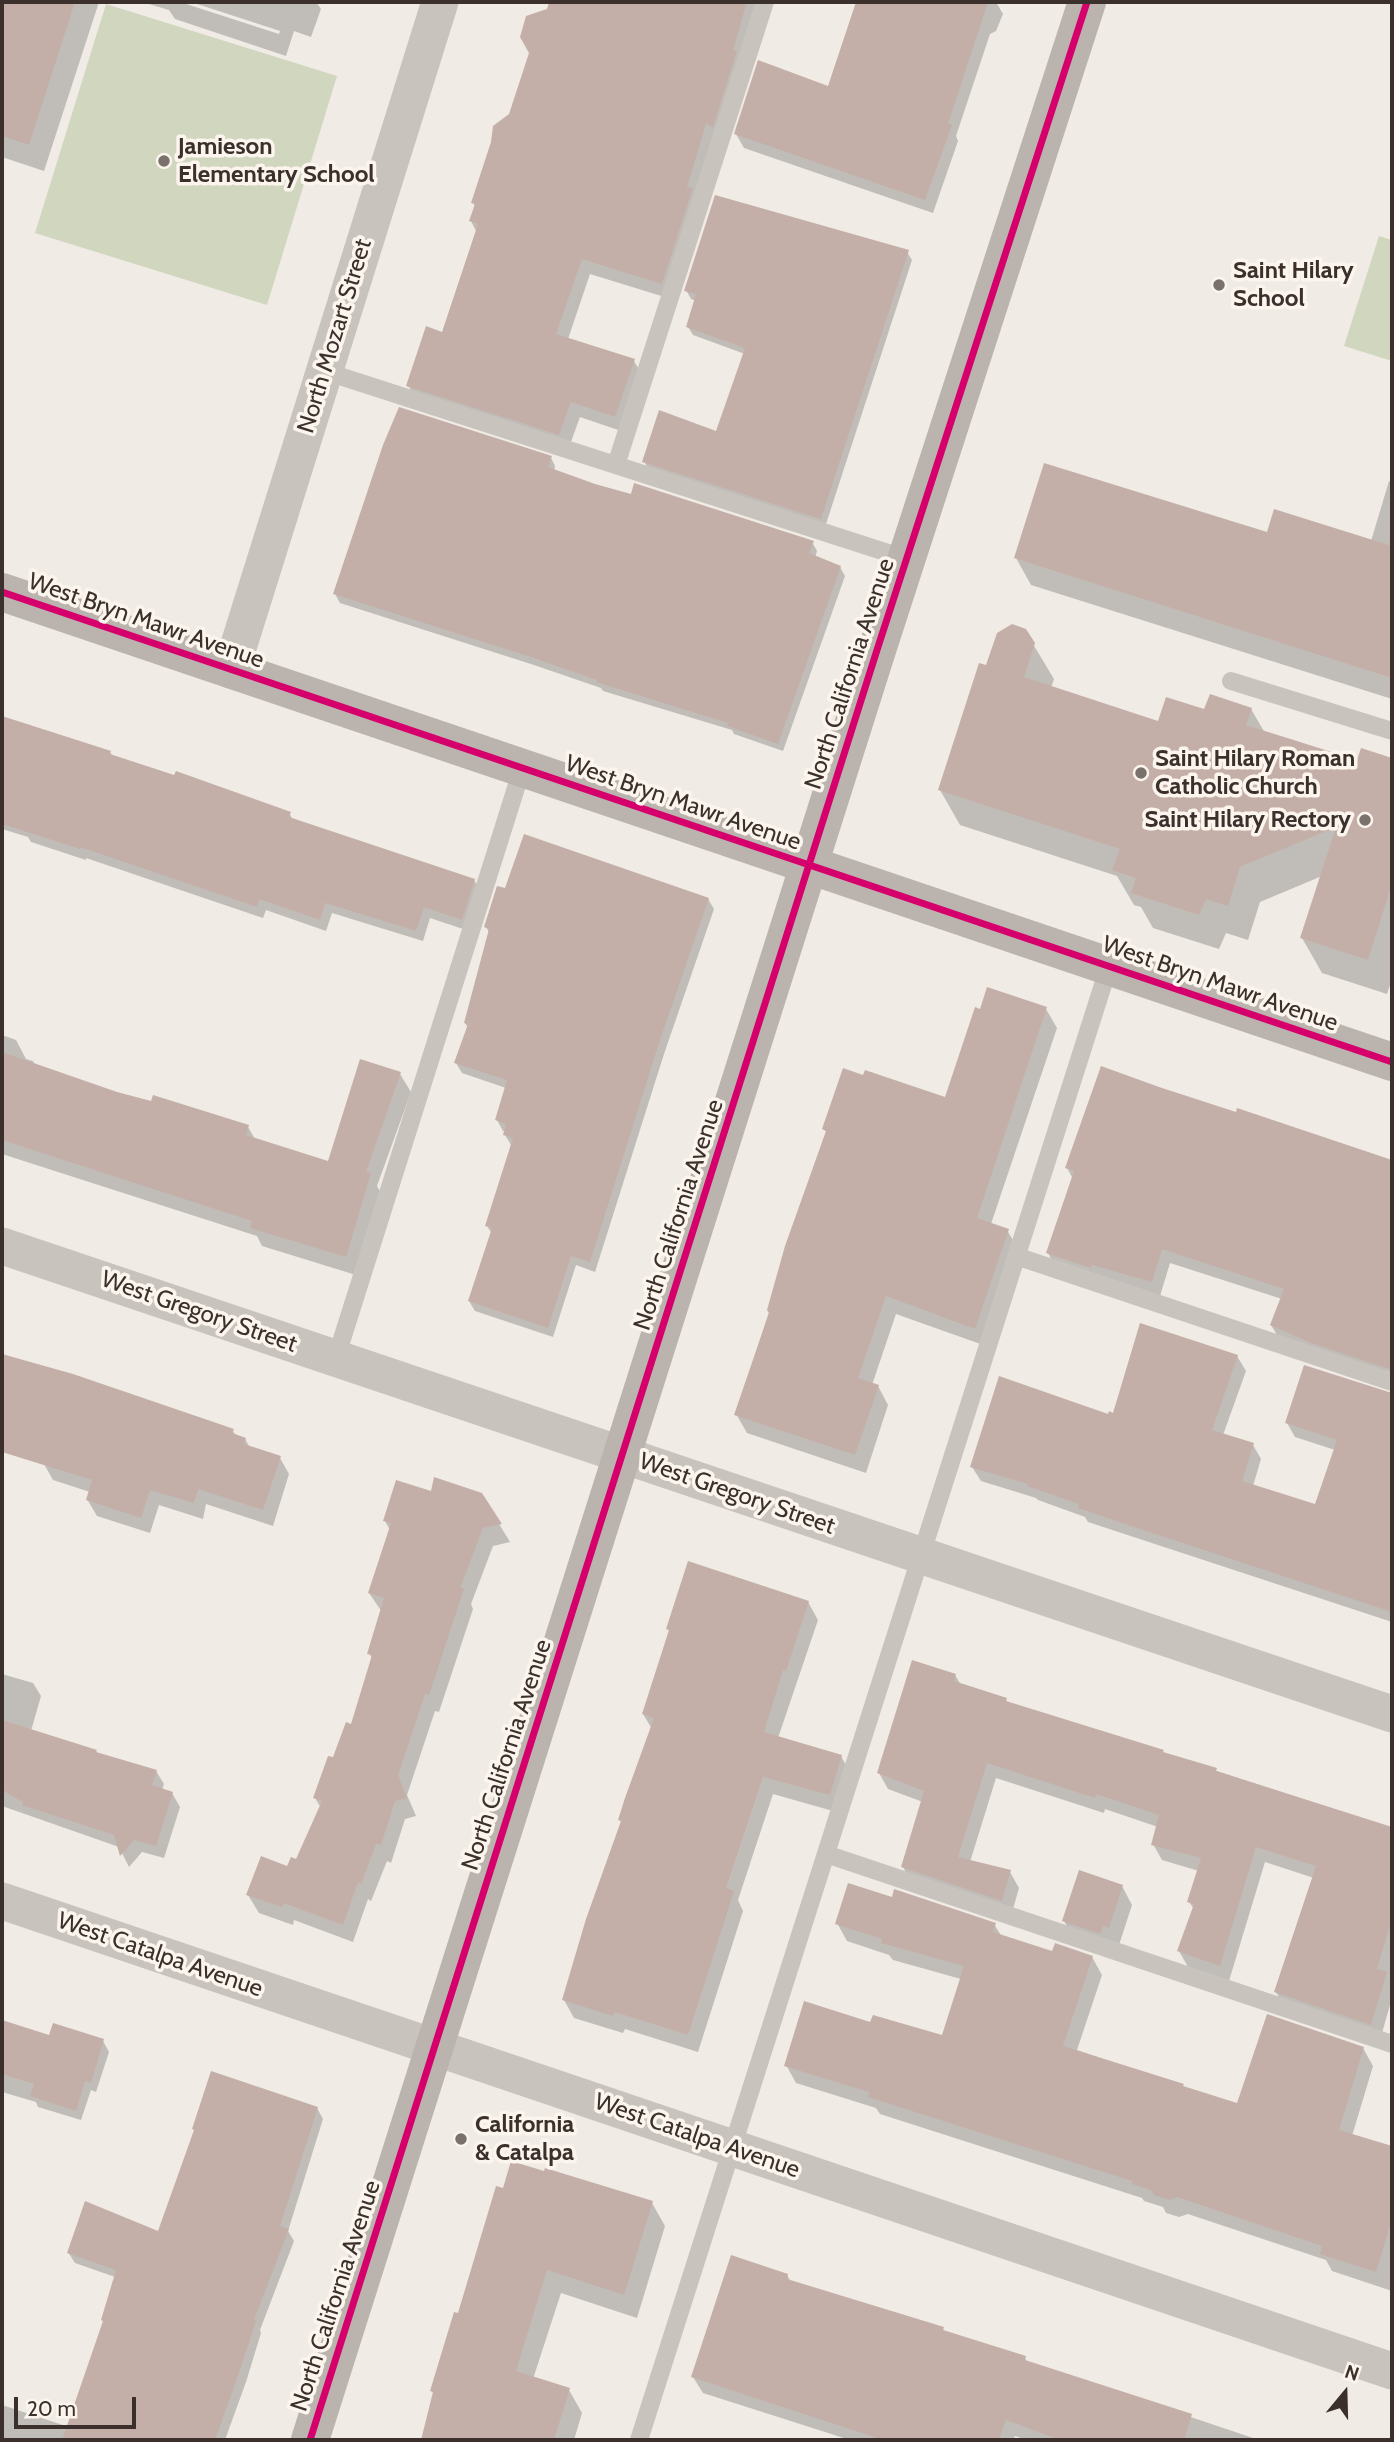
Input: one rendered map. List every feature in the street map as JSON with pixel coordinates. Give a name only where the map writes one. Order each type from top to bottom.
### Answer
[{"type":"main road","name":"North California Avenue","points":[[310,2440],[809,866],[1087,2]]},
{"type":"main road","name":"West Bryn Mawr Avenue","points":[[2,592],[1392,1062]]},
{"type":"street","name":"North Mozart Street","points":[[231,670],[440,2]]},
{"type":"street","name":"West Gregory Street","points":[[2,1245],[1392,1714]]},
{"type":"street","name":"West Catalpa Avenue","points":[[2,1901],[1392,2371]]},
{"type":"lane","points":[[616,465],[765,2]]},
{"type":"lane","points":[[324,371],[907,559]]},
{"type":"lane","points":[[1231,681],[1392,731]]},
{"type":"lane","points":[[336,1358],[522,769]]},
{"type":"lane","points":[[639,2440],[1109,967]]},
{"type":"lane","points":[[1016,1256],[1392,1382]]},
{"type":"lane","points":[[826,1854],[1392,2044]]},
{"type":"green space","points":[[106,4],[337,76],[267,305],[35,233]]},
{"type":"green space","points":[[1379,236],[1392,240],[1392,361],[1344,346]]},
{"type":"building","points":[[2,2],[75,2],[29,145],[2,136]]},
{"type":"building","points":[[549,2],[747,2],[733,50],[737,51],[713,127],[706,124],[687,187],[693,188],[662,284],[582,259],[556,334],[635,359],[615,417],[571,402],[559,435],[406,386],[426,326],[442,332],[478,224],[469,221],[475,204],[471,203],[491,142],[493,126],[509,114],[529,53],[520,37],[526,16],[547,9]]},
{"type":"building","points":[[856,2],[988,2],[948,124],[952,125],[925,200],[734,134],[758,60],[828,86]]},
{"type":"building","points":[[715,195],[909,250],[821,519],[642,462],[659,410],[716,431],[745,348],[686,327],[696,294],[684,291]]},
{"type":"building","points":[[399,407],[552,456],[548,467],[595,484],[631,494],[634,483],[814,541],[809,553],[841,566],[778,744],[727,726],[728,723],[333,594],[383,445]]},
{"type":"building","points":[[1044,463],[1267,532],[1274,509],[1392,546],[1392,678],[1014,558]]},
{"type":"building","name":"Saint Hilary Roman Catholic Church","points":[[1012,624],[1026,629],[1035,643],[1024,677],[1158,721],[1166,697],[1204,709],[1210,694],[1252,708],[1246,725],[1357,760],[1361,748],[1392,758],[1392,883],[1368,960],[1300,938],[1336,827],[1240,867],[1228,906],[1206,899],[1199,915],[1131,893],[1136,878],[1112,870],[1120,849],[938,790],[979,663],[986,665],[997,633]]},
{"type":"building","points":[[2,716],[111,751],[110,754],[174,775],[176,771],[291,812],[289,817],[475,879],[462,920],[424,907],[416,931],[325,903],[320,920],[259,899],[257,907],[80,847],[2,824]]},
{"type":"building","points":[[524,834],[709,898],[659,1043],[590,1262],[571,1256],[548,1328],[468,1301],[492,1228],[485,1226],[513,1138],[503,1135],[506,1124],[495,1120],[507,1080],[454,1063],[468,1024],[464,1023],[489,929],[484,927],[497,886],[505,888]]},
{"type":"building","points":[[987,987],[1047,1007],[977,1218],[1009,1229],[975,1329],[886,1296],[858,1378],[879,1385],[855,1455],[734,1415],[769,1313],[767,1310],[785,1246],[826,1131],[822,1129],[843,1068],[863,1075],[865,1070],[945,1097],[975,1007],[980,1009]]},
{"type":"building","points":[[2,1052],[117,1092],[151,1101],[153,1095],[249,1125],[246,1135],[328,1161],[360,1059],[401,1072],[366,1172],[371,1173],[346,1257],[250,1228],[252,1221],[2,1140]]},
{"type":"building","points":[[1101,1066],[1236,1112],[1237,1108],[1392,1160],[1392,1370],[1311,1343],[1270,1325],[1284,1289],[1162,1249],[1152,1282],[1092,1265],[1091,1268],[1046,1253],[1074,1171],[1065,1168]]},
{"type":"building","points":[[1140,1323],[1238,1355],[1212,1430],[1254,1443],[1242,1481],[1315,1504],[1337,1440],[1285,1423],[1304,1365],[1392,1393],[1392,1612],[1078,1508],[1079,1504],[1027,1486],[1028,1484],[970,1467],[999,1376],[1108,1414],[1109,1411],[1113,1413]]},
{"type":"building","points":[[2,1354],[73,1374],[234,1429],[232,1433],[246,1438],[244,1444],[281,1456],[263,1510],[198,1489],[194,1503],[150,1490],[141,1518],[86,1500],[92,1480],[2,1452]]},
{"type":"building","points":[[434,1477],[482,1493],[502,1524],[483,1528],[460,1588],[464,1589],[429,1695],[425,1694],[398,1775],[407,1798],[395,1801],[381,1845],[376,1844],[361,1884],[358,1882],[343,1925],[284,1903],[282,1907],[246,1895],[261,1856],[287,1866],[291,1857],[296,1859],[322,1801],[313,1798],[328,1756],[333,1757],[346,1722],[351,1724],[372,1655],[367,1654],[384,1598],[368,1593],[391,1523],[383,1521],[396,1480],[431,1491]]},
{"type":"building","points":[[688,1561],[809,1601],[786,1671],[783,1670],[764,1732],[842,1755],[830,1795],[763,1777],[726,1888],[734,1891],[688,2035],[615,2012],[613,2016],[562,2000],[586,1919],[621,1821],[618,1820],[625,1798],[654,1718],[642,1714]]},
{"type":"building","points":[[912,1660],[956,1674],[954,1681],[1007,1698],[1006,1701],[1164,1750],[1163,1752],[1217,1768],[1216,1771],[1392,1827],[1392,1918],[1377,1969],[1387,1972],[1371,2025],[1274,1992],[1316,1866],[1256,1847],[1220,1966],[1177,1951],[1194,1904],[1187,1902],[1201,1858],[1151,1845],[1159,1815],[1096,1794],[1095,1798],[987,1763],[958,1857],[1011,1870],[1002,1901],[901,1867],[924,1791],[877,1773]]},
{"type":"building","points":[[2,1720],[157,1770],[152,1785],[173,1792],[156,1846],[134,1840],[120,1856],[114,1835],[22,1805],[23,1802],[2,1790]]},
{"type":"building","points":[[1079,1870],[1123,1885],[1109,1928],[1103,1926],[1100,1934],[1062,1921]]},
{"type":"building","points":[[848,1883],[892,1897],[894,1889],[996,1923],[993,1932],[1052,1951],[1055,1943],[1093,1956],[1063,2046],[1184,2084],[1183,2086],[1237,2103],[1267,2014],[1364,2047],[1339,2130],[1392,2146],[1392,2219],[1376,2272],[1320,2254],[1322,2246],[1177,2197],[1169,2200],[1154,2195],[1151,2190],[1132,2184],[1132,2181],[868,2097],[869,2092],[784,2066],[804,2001],[870,2022],[873,2015],[942,2035],[964,1966],[881,1943],[882,1939],[835,1924]]},
{"type":"building","points":[[2,2020],[49,2035],[53,2023],[104,2039],[91,2083],[85,2081],[76,2111],[30,2096],[34,2084],[2,2074]]},
{"type":"building","points":[[211,2071],[318,2107],[280,2226],[289,2229],[254,2320],[256,2321],[215,2440],[62,2440],[103,2321],[101,2320],[116,2270],[67,2253],[85,2201],[158,2231],[194,2130],[192,2129]]},
{"type":"building","points":[[511,2161],[544,2171],[545,2168],[653,2201],[624,2295],[547,2270],[516,2371],[570,2388],[554,2440],[421,2440],[433,2392],[430,2391],[454,2312],[458,2313],[496,2186],[503,2188]]},
{"type":"building","points":[[731,2255],[788,2274],[787,2279],[944,2327],[943,2330],[1026,2356],[1025,2360],[1192,2414],[1184,2440],[1060,2440],[1006,2420],[999,2440],[883,2440],[691,2377]]},
{"type":"cycle path","points":[[310,2440],[877,650],[1087,2]]},
{"type":"cycle path","points":[[2,592],[1392,1062]]},
{"type":"place","name":"Jamieson Elementary School","points":[[164,161]]},
{"type":"place","name":"Saint Hilary School","points":[[1219,285]]},
{"type":"place","name":"Saint Hilary Roman Catholic Church","points":[[1141,773]]},
{"type":"place","name":"Saint Hilary Rectory","points":[[1365,820]]},
{"type":"place","name":"California & Catalpa","points":[[461,2139]]}]
